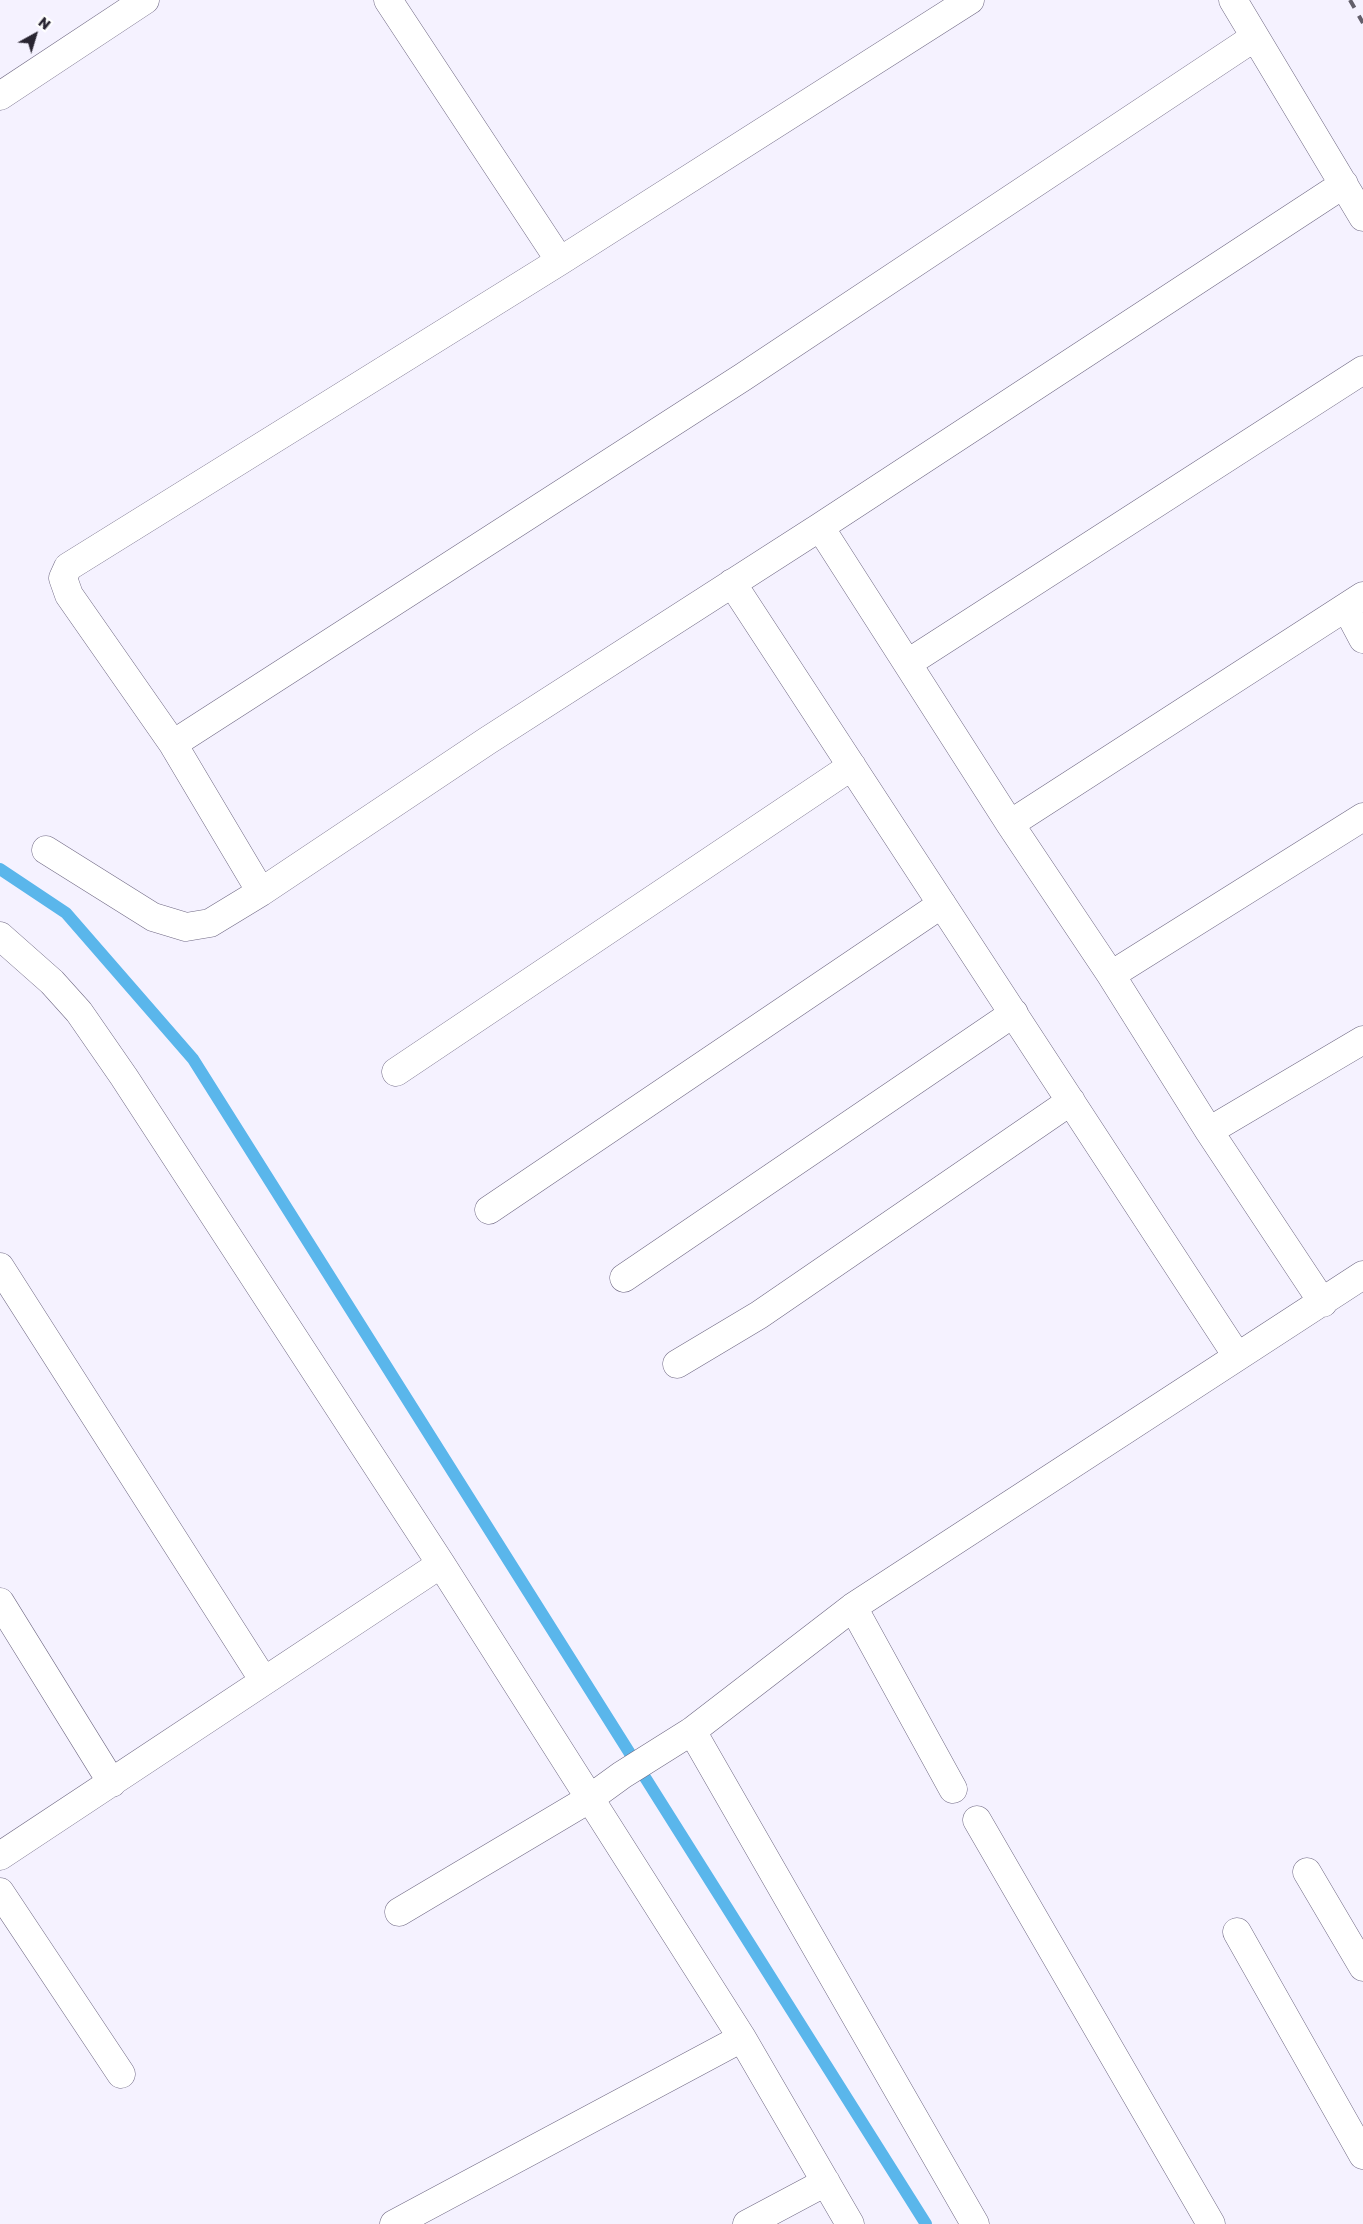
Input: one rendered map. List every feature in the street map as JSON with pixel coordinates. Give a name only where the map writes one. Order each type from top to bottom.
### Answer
[{"type":"street","points":[[388,0],[560,261]]},
{"type":"street","points":[[261,892],[173,744],[69,594],[63,578],[68,567],[560,261],[970,0]]},
{"type":"street","points":[[1233,0],[1363,217]]},
{"type":"street","points":[[0,96],[133,3]]},
{"type":"street","points":[[173,744],[743,377],[1255,37]]},
{"type":"street","points":[[46,850],[153,917],[186,927],[210,923],[261,892],[487,741],[820,527],[1344,184]]},
{"type":"street","points":[[908,663],[1363,370]]},
{"type":"street","points":[[820,527],[1010,824],[1111,975],[1209,1131],[1323,1303]]},
{"type":"street","points":[[732,582],[1237,1356]]},
{"type":"street","points":[[1010,824],[1354,602],[1363,639]]},
{"type":"street","points":[[396,1072],[852,766]]},
{"type":"street","points":[[1111,975],[1363,817]]},
{"type":"street","points":[[489,1210],[942,904]]},
{"type":"street","points":[[5,948],[52,982],[79,1012],[113,1061],[441,1564],[742,2038],[850,2224]]},
{"type":"street","points":[[624,1278],[1014,1013]]},
{"type":"street","points":[[1209,1131],[1363,1040]]},
{"type":"street","points":[[678,1364],[759,1314],[1071,1101]]},
{"type":"street","points":[[0,1267],[264,1681]]},
{"type":"street","points":[[399,1912],[589,1799],[622,1775],[692,1731],[853,1607],[1237,1356],[1323,1303],[1363,1275]]},
{"type":"street","points":[[1,1852],[112,1783],[441,1564]]},
{"type":"street","points":[[0,1602],[112,1783]]},
{"type":"street","points":[[853,1607],[953,1788]]},
{"type":"street","points":[[692,1731],[975,2224]]},
{"type":"street","points":[[977,1820],[1210,2224]]},
{"type":"street","points":[[1307,1872],[1363,1967]]},
{"type":"street","points":[[0,1892],[121,2074]]},
{"type":"street","points":[[1237,1932],[1363,2154]]},
{"type":"street","points":[[394,2224],[742,2038]]},
{"type":"street","points":[[747,2224],[826,2182]]},
{"type":"waterway","points":[[0,869],[66,913],[193,1059],[926,2224]]},
{"type":"railway","points":[[1350,0],[1363,23]]}]
